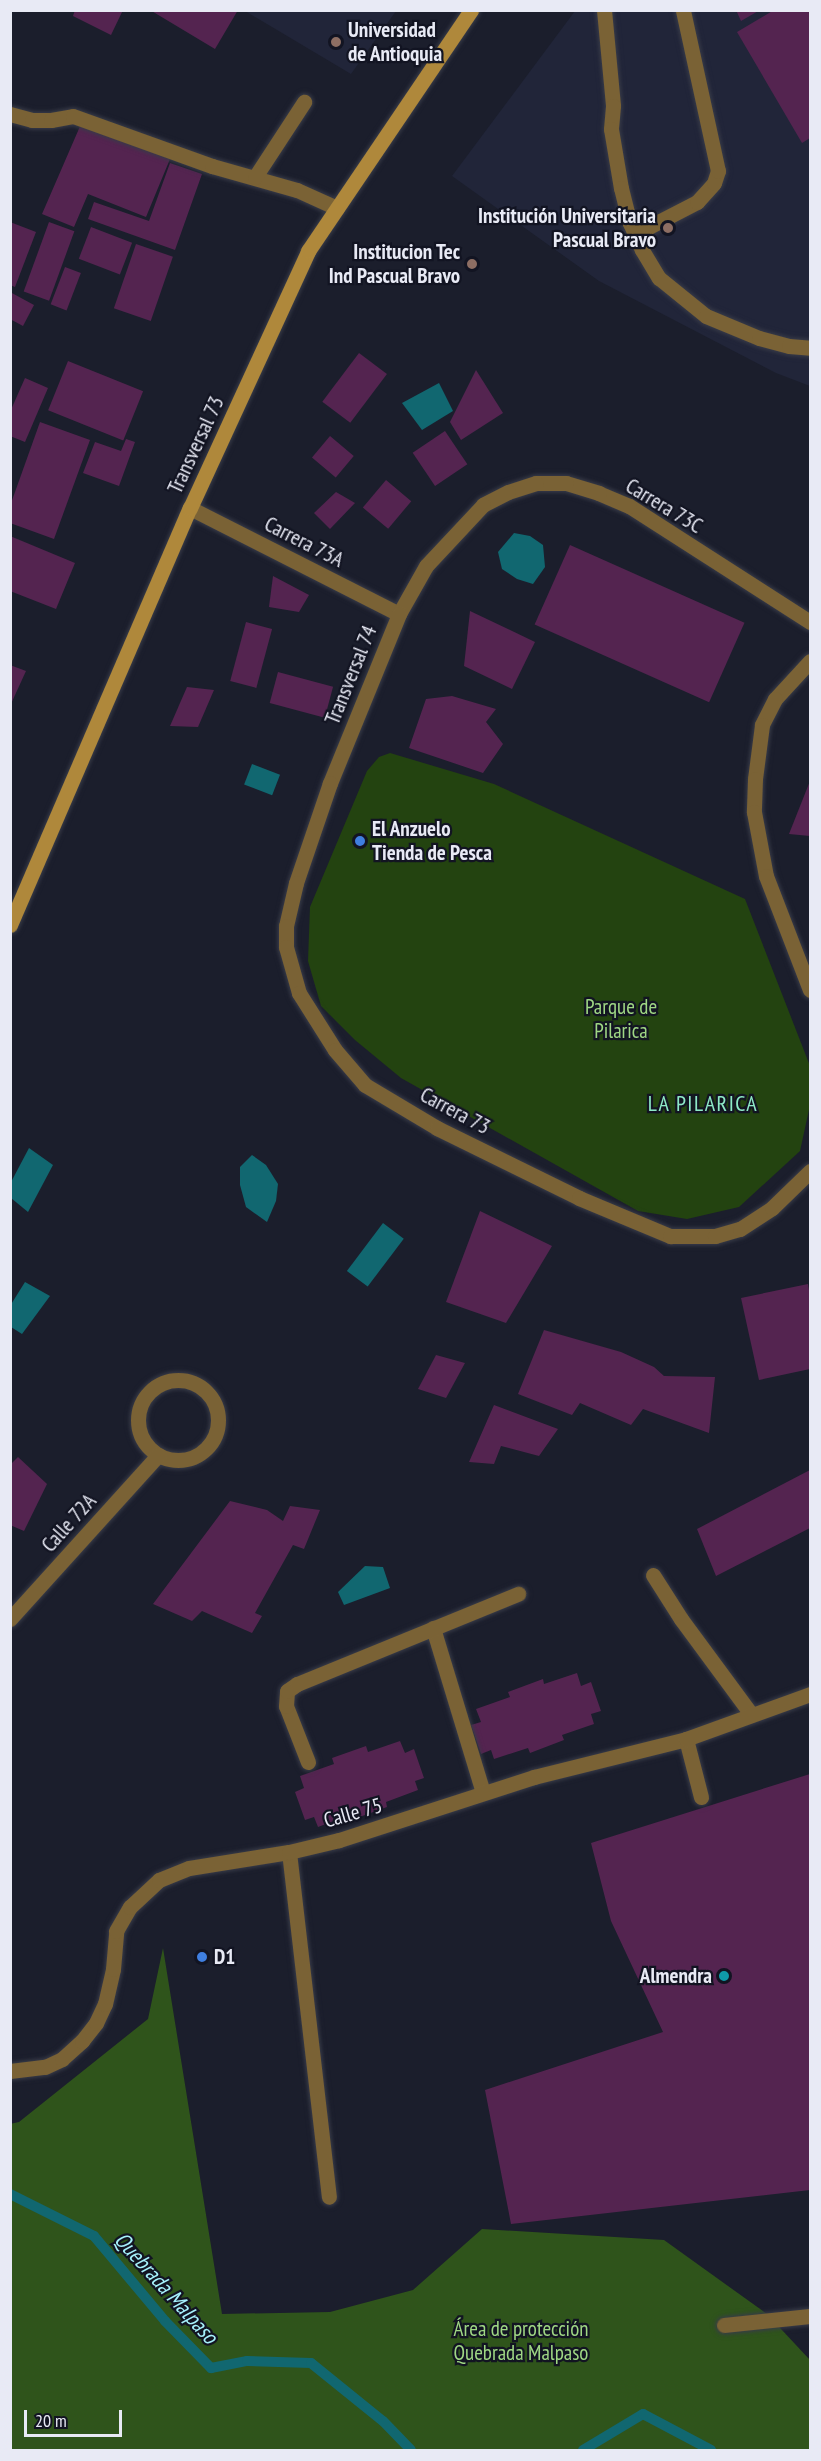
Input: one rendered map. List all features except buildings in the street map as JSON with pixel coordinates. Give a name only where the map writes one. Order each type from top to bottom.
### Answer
[{"type":"main road","name":"Transversal 73","points":[[10,925],[190,508],[308,251],[471,10]]},
{"type":"street","points":[[604,10],[613,105],[610,129],[621,188],[635,234],[660,278],[706,316],[759,338],[789,346],[810,348]]},
{"type":"street","points":[[635,234],[697,202],[714,183],[718,171],[684,10]]},
{"type":"street","points":[[255,177],[304,102]]},
{"type":"street","points":[[10,114],[42,120],[73,116],[212,166],[297,190],[337,208]]},
{"type":"street","name":"Carrera 73C","points":[[483,505],[508,492],[536,483],[566,483],[598,493],[629,506],[810,622]]},
{"type":"street","name":"Transversal 74","points":[[296,882],[330,783],[399,614],[426,566],[483,505]]},
{"type":"street","name":"Carrera 73A","points":[[190,508],[399,614]]},
{"type":"street","points":[[810,661],[775,699],[762,725],[755,779],[754,812],[766,876],[810,990]]},
{"type":"street","name":"Carrera 73","points":[[296,882],[286,926],[286,947],[299,993],[318,1027],[365,1085],[437,1128],[634,1223],[670,1236],[715,1236],[740,1229],[772,1208],[810,1171]]},
{"type":"street","points":[[185,1379],[208,1392],[219,1414],[214,1440],[195,1458],[170,1461],[158,1455],[148,1449],[137,1426],[141,1401],[160,1383],[185,1379]]},
{"type":"street","name":"Calle 72A","points":[[10,1619],[158,1455]]},
{"type":"street","points":[[653,1575],[681,1619],[751,1714]]},
{"type":"street","points":[[308,1762],[286,1706],[287,1691],[297,1684],[518,1594]]},
{"type":"street","points":[[433,1628],[483,1793]]},
{"type":"street","name":"Calle 75","points":[[10,2072],[45,2067],[62,2059],[82,2041],[96,2023],[105,2004],[111,1978],[116,1931],[130,1907],[142,1893],[159,1880],[189,1868],[289,1852],[377,1829],[534,1777],[686,1739],[810,1694]]},
{"type":"street","points":[[686,1739],[701,1797]]},
{"type":"street","points":[[289,1852],[329,2197]]},
{"type":"street","points":[[724,2325],[810,2316]]},
{"type":"shaded area","name":"Universidad de Antioquia","points":[[245,11],[396,11],[351,74]]},
{"type":"shaded area","name":"Institución Universitaria Pascual Bravo","points":[[575,11],[810,11],[810,386],[776,373],[599,281],[452,176]]},
{"type":"shaded area","points":[[439,383],[453,411],[422,430],[402,403]]},
{"type":"shaded area","points":[[514,533],[530,536],[543,545],[545,567],[533,584],[517,579],[502,569],[498,552]]},
{"type":"shaded area","points":[[252,764],[280,775],[272,795],[244,785]]},
{"type":"shaded area","points":[[29,1148],[53,1165],[28,1212],[11,1198],[10,1184]]},
{"type":"shaded area","points":[[252,1155],[266,1165],[278,1184],[276,1201],[267,1222],[246,1207],[240,1185],[240,1167]]},
{"type":"shaded area","points":[[383,1223],[404,1239],[368,1287],[347,1271]]},
{"type":"shaded area","points":[[25,1282],[50,1296],[22,1334],[11,1327],[10,1306]]},
{"type":"shaded area","points":[[365,1566],[383,1567],[390,1588],[344,1605],[338,1592]]},
{"type":"green space","name":"Parque de Pilarica","points":[[390,753],[494,784],[745,899],[810,1066],[810,1105],[800,1151],[739,1207],[687,1219],[638,1211],[401,1078],[355,1040],[321,1006],[308,961],[310,907],[367,771],[379,757]]},
{"type":"green space","name":"Área de protección Quebrada Malpaso","points":[[163,1948],[222,2314],[330,2312],[413,2290],[482,2229],[664,2240],[767,2314],[810,2360],[810,2450],[11,2450],[10,2124],[19,2122],[148,2019]]},
{"type":"waterway","name":"Quebrada Malpaso","points":[[10,2194],[94,2236],[165,2321],[211,2368],[247,2361],[311,2363],[383,2421],[411,2450]]},
{"type":"waterway","name":"Quebrada Malpaso","points":[[583,2450],[643,2414],[711,2450]]},
{"type":"place","name":"Universidad de Antioquia","points":[[336,42]]},
{"type":"place","name":"Institución Universitaria Pascual Bravo","points":[[668,228]]},
{"type":"place","name":"Institucion Tec Ind Pascual Bravo","points":[[472,264]]},
{"type":"place","name":"El Anzuelo Tienda de Pesca","points":[[360,841]]},
{"type":"place","name":"D1","points":[[202,1957]]},
{"type":"place","name":"Almendra","points":[[724,1976]]},
{"type":"district","name":"LA PILARICA","points":[[703,1104]]}]
